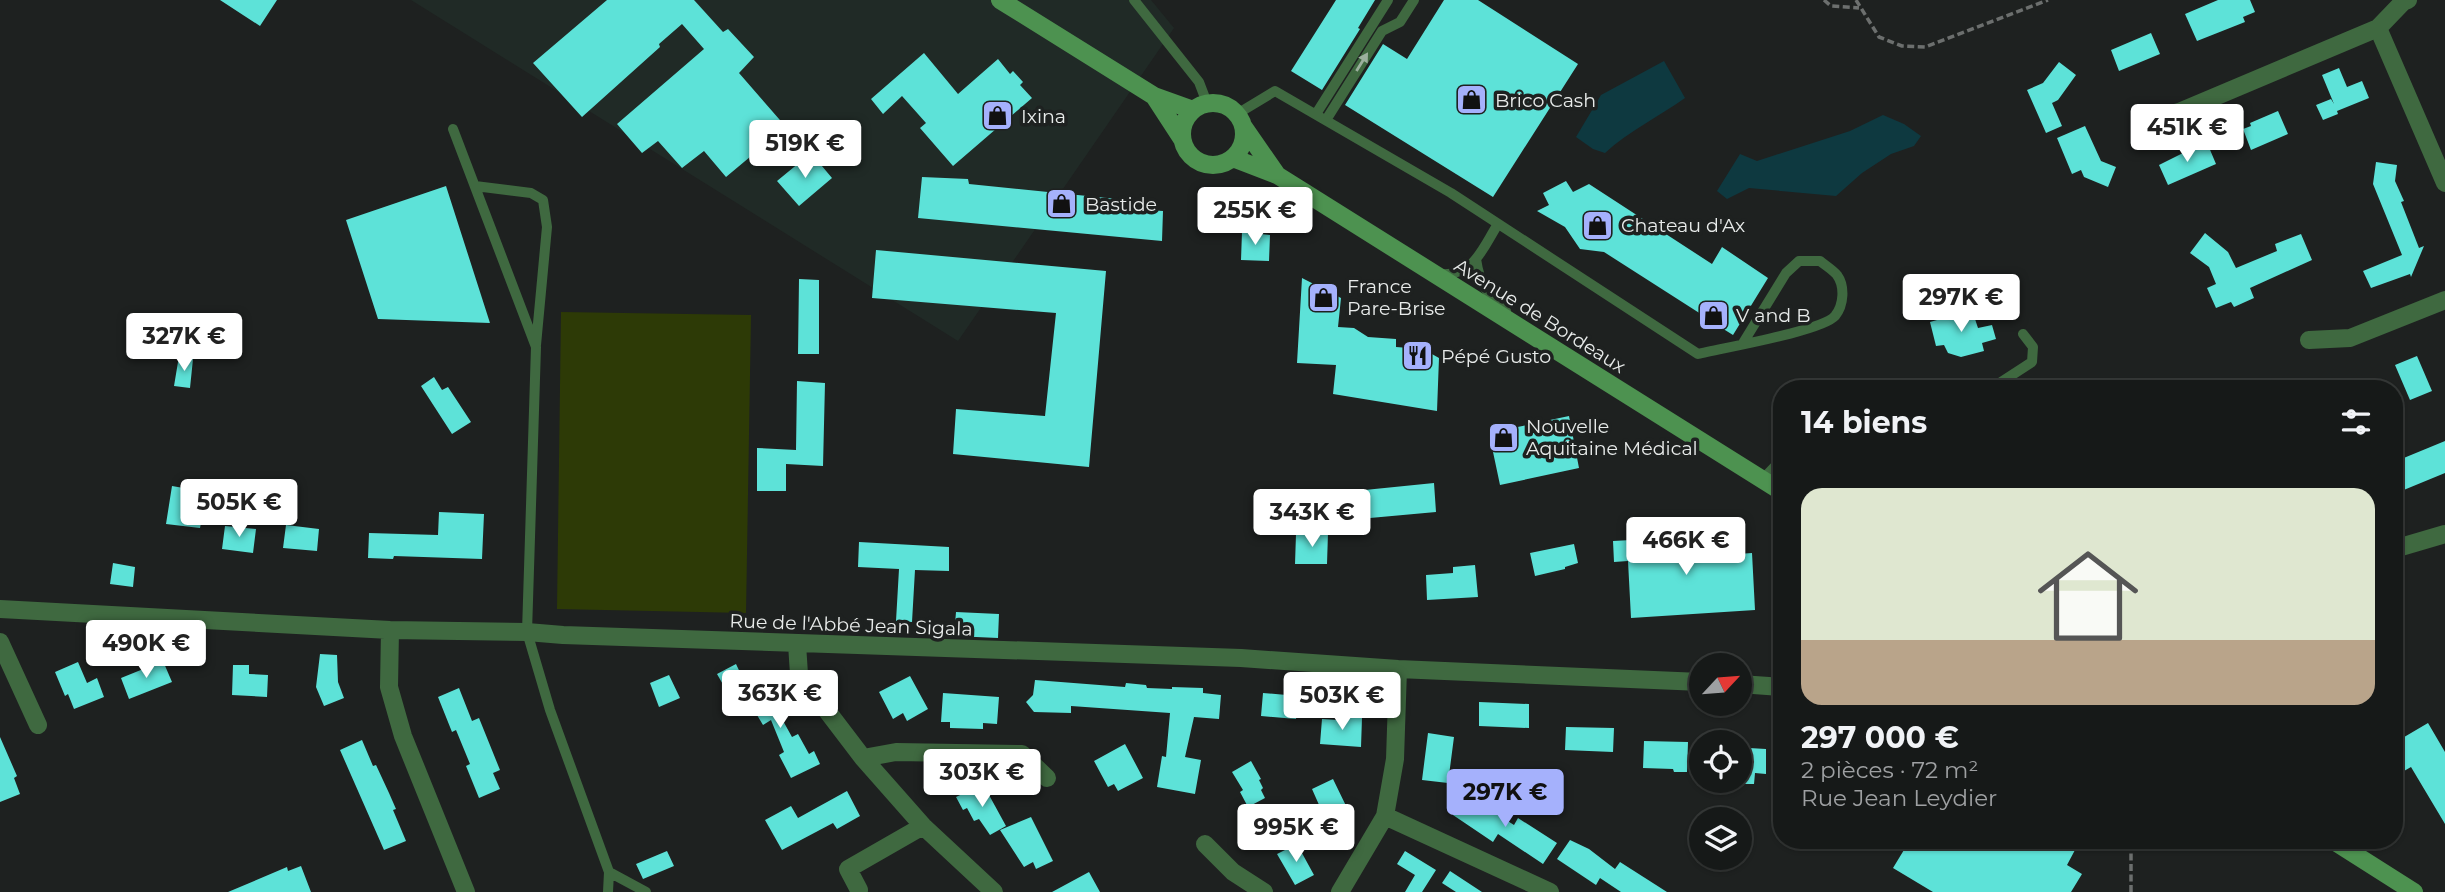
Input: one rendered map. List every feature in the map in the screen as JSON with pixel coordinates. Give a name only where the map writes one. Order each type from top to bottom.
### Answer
[{"type":"main road","name":"Avenue de Bordeaux","points":[[1000,0],[1154,96],[1200,106],[1222,104],[1240,120],[1277,175]]},
{"type":"main road","name":"Avenue de Bordeaux","points":[[1154,96],[1189,154],[1202,163],[1218,165],[1233,159],[1277,175],[1773,487]]},
{"type":"main road","points":[[1182,139],[1184,123],[1200,106]]},
{"type":"main road","points":[[1233,159],[1243,144],[1240,120]]},
{"type":"main road","points":[[2346,849],[2414,892]]},
{"type":"street","points":[[2143,122],[2179,112],[2378,28],[2408,0]]},
{"type":"street","points":[[2378,28],[2445,183]]},
{"type":"street","points":[[2309,340],[2350,338],[2445,300]]},
{"type":"street","points":[[2403,546],[2445,534]]},
{"type":"street","name":"Rue de l'Abbé Jean Sigala","points":[[0,609],[390,630],[527,632],[797,644],[1241,658],[1398,670],[1689,682]]},
{"type":"street","points":[[390,630],[389,687],[403,736],[466,892]]},
{"type":"street","points":[[0,642],[37,725]]},
{"type":"street","points":[[797,644],[799,674],[863,758],[923,826],[994,892]]},
{"type":"street","points":[[1340,892],[1385,816],[1395,759],[1398,670]]},
{"type":"street","points":[[1752,685],[1773,686]]},
{"type":"street","points":[[863,758],[896,752],[1022,754],[1047,778]]},
{"type":"street","points":[[1385,816],[1550,892]]},
{"type":"street","points":[[859,890],[848,869],[923,826]]},
{"type":"street","points":[[1205,844],[1233,872],[1264,892]]},
{"type":"lane","points":[[1134,0],[1199,82],[1200,106]]},
{"type":"lane","points":[[1321,117],[1388,0]]},
{"type":"lane","points":[[1321,117],[1382,31],[1399,22],[1414,0]]},
{"type":"lane","points":[[1240,120],[1275,91],[1451,193],[1698,354],[1816,326],[1835,317],[1844,298],[1838,276],[1820,261],[1799,261],[1786,273],[1743,343]]},
{"type":"lane","points":[[453,129],[536,347]]},
{"type":"lane","points":[[475,186],[531,193],[542,200],[547,227],[536,347],[527,632],[550,710],[609,872],[608,892]]},
{"type":"lane","points":[[1433,273],[1451,275],[1466,270],[1498,224]]},
{"type":"lane","points":[[1476,259],[1486,293],[1534,337]]},
{"type":"lane","points":[[2004,380],[2032,362],[2033,348],[2023,334]]},
{"type":"lane","points":[[1762,480],[1773,468]]},
{"type":"lane","points":[[609,872],[646,892]]},
{"type":"path","points":[[1825,0],[1831,5],[1859,8]]},
{"type":"path","points":[[1856,0],[1879,37],[1902,46],[1925,47],[2048,0]]},
{"type":"path","points":[[2131,849],[2131,892]]},
{"type":"shaded area","points":[[411,0],[1151,0],[1174,28],[958,341]]},
{"type":"green space","points":[[561,312],[751,315],[746,613],[557,609]]},
{"type":"water","points":[[1664,61],[1685,98],[1605,153],[1593,149],[1576,137],[1601,95]]},
{"type":"water","points":[[1883,115],[1904,124],[1921,136],[1914,146],[1891,154],[1862,173],[1836,196],[1749,188],[1727,199],[1717,191],[1740,154],[1757,161],[1850,131]]},
{"type":"building","points":[[220,0],[277,0],[260,26]]},
{"type":"building","points":[[607,0],[694,0],[723,32],[728,29],[754,57],[739,73],[786,127],[726,177],[704,151],[682,168],[658,141],[642,153],[617,124],[704,49],[682,24],[582,117],[533,63]]},
{"type":"building","points":[[1336,0],[1375,0],[1322,90],[1291,71]]},
{"type":"building","points":[[1444,0],[1478,0],[1578,64],[1493,197],[1345,105],[1383,44],[1407,59]]},
{"type":"building","points":[[2218,0],[2250,0],[2255,12],[2243,17],[2245,22],[2197,41],[2185,14]]},
{"type":"building","points":[[2151,33],[2160,54],[2119,71],[2111,50]]},
{"type":"building","points":[[924,53],[958,94],[998,59],[1010,74],[1013,71],[1023,82],[1020,85],[1032,98],[953,166],[920,128],[926,123],[902,96],[883,114],[871,99]]},
{"type":"building","points":[[2059,62],[2076,75],[2058,100],[2052,103],[2062,126],[2046,133],[2027,90],[2043,83]]},
{"type":"building","points":[[2339,68],[2347,87],[2362,81],[2369,98],[2323,120],[2316,105],[2331,99],[2334,104],[2322,75]]},
{"type":"building","points":[[2278,111],[2288,134],[2251,150],[2243,129],[2251,126],[2250,123]]},
{"type":"building","points":[[2085,126],[2101,161],[2116,167],[2108,187],[2084,177],[2081,170],[2072,174],[2057,138]]},
{"type":"building","points":[[2208,145],[2216,164],[2168,185],[2159,165],[2197,146],[2198,149]]},
{"type":"building","points":[[811,153],[832,178],[799,206],[777,181]]},
{"type":"building","points":[[2376,162],[2397,165],[2395,181],[2404,201],[2401,202],[2419,248],[2424,246],[2411,277],[2410,274],[2371,288],[2363,271],[2402,255],[2373,184]]},
{"type":"building","points":[[922,177],[968,179],[969,184],[1117,199],[1116,208],[1163,211],[1162,241],[918,218]]},
{"type":"building","points":[[1566,181],[1573,192],[1589,184],[1712,264],[1722,247],[1768,278],[1733,335],[1717,325],[1715,328],[1702,319],[1704,316],[1604,252],[1580,249],[1565,227],[1537,211],[1549,205],[1543,193]]},
{"type":"building","points":[[446,186],[490,323],[378,319],[346,220]]},
{"type":"building","points":[[1242,232],[1270,235],[1269,261],[1241,260]]},
{"type":"building","points":[[2205,233],[2228,252],[2236,268],[2277,251],[2275,244],[2301,234],[2312,260],[2250,288],[2254,298],[2234,307],[2231,302],[2216,308],[2207,288],[2216,284],[2209,267],[2190,253]]},
{"type":"building","points":[[876,250],[1106,271],[1089,467],[953,454],[956,409],[1045,416],[1056,313],[872,298]]},
{"type":"building","points":[[1302,278],[1341,298],[1338,327],[1354,328],[1368,337],[1396,339],[1396,347],[1423,349],[1439,358],[1437,411],[1333,394],[1336,365],[1297,363]]},
{"type":"building","points":[[799,279],[819,280],[819,354],[798,354]]},
{"type":"building","points":[[1972,310],[1978,328],[1992,325],[1996,339],[1982,343],[1984,351],[1961,357],[1948,353],[1944,345],[1936,346],[1930,322]]},
{"type":"building","points":[[179,356],[193,359],[190,388],[174,386]]},
{"type":"building","points":[[2417,356],[2432,391],[2410,400],[2395,365]]},
{"type":"building","points":[[434,377],[442,390],[448,387],[471,422],[452,434],[421,386]]},
{"type":"building","points":[[797,381],[825,383],[823,466],[786,464],[786,491],[757,491],[757,448],[796,450]]},
{"type":"building","points":[[1569,416],[1579,468],[1500,485],[1489,433]]},
{"type":"building","points":[[2445,441],[2445,473],[2403,490],[2403,458]]},
{"type":"building","points":[[1434,483],[1436,512],[1337,521],[1335,493]]},
{"type":"building","points":[[172,486],[207,492],[200,528],[166,524]]},
{"type":"building","points":[[439,512],[484,514],[482,559],[394,556],[393,559],[368,558],[369,533],[438,535]]},
{"type":"building","points":[[286,525],[319,529],[317,551],[283,548]]},
{"type":"building","points":[[225,526],[256,529],[253,553],[222,549]]},
{"type":"building","points":[[1328,533],[1327,564],[1295,564],[1296,534]]},
{"type":"building","points":[[1722,535],[1724,555],[1752,553],[1755,610],[1631,618],[1628,561],[1614,562],[1613,541]]},
{"type":"building","points":[[859,542],[949,547],[949,571],[915,570],[912,622],[896,621],[899,569],[858,567]]},
{"type":"building","points":[[1574,544],[1578,563],[1535,576],[1530,553]]},
{"type":"building","points":[[113,563],[135,567],[133,587],[110,584]]},
{"type":"building","points":[[1475,565],[1478,597],[1427,600],[1426,575],[1453,573],[1453,567]]},
{"type":"building","points":[[956,612],[999,614],[998,638],[954,636]]},
{"type":"building","points":[[320,654],[337,655],[338,682],[344,698],[324,706],[316,687]]},
{"type":"building","points":[[163,661],[172,682],[129,699],[121,678]]},
{"type":"building","points":[[78,662],[87,683],[97,678],[104,697],[74,709],[55,672]]},
{"type":"building","points":[[736,664],[746,685],[729,695],[717,674]]},
{"type":"building","points":[[233,665],[249,665],[249,674],[268,675],[267,697],[232,695]]},
{"type":"building","points":[[669,675],[680,698],[659,707],[650,683]]},
{"type":"building","points":[[910,676],[928,709],[907,721],[903,713],[893,719],[879,692]]},
{"type":"building","points":[[766,680],[775,699],[772,701],[792,737],[798,734],[809,754],[814,751],[820,764],[791,778],[779,755],[784,752],[771,720],[763,725],[754,710],[750,712],[741,694]]},
{"type":"building","points":[[1035,680],[1125,687],[1126,683],[1146,685],[1147,688],[1203,688],[1203,693],[1221,695],[1219,719],[1194,717],[1185,757],[1201,760],[1195,794],[1157,787],[1162,756],[1166,757],[1170,713],[1071,706],[1071,713],[1034,712],[1026,702],[1033,695]]},
{"type":"building","points":[[459,688],[472,721],[479,718],[500,770],[493,773],[500,789],[479,798],[466,766],[470,764],[456,730],[452,732],[438,697]]},
{"type":"building","points":[[943,693],[999,697],[997,724],[983,723],[983,729],[950,728],[950,722],[941,722]]},
{"type":"building","points":[[1263,693],[1298,696],[1296,719],[1261,716]]},
{"type":"building","points":[[1479,702],[1529,704],[1529,728],[1479,726]]},
{"type":"building","points":[[1339,717],[1362,718],[1361,747],[1320,744],[1322,719],[1338,720]]},
{"type":"building","points":[[2428,723],[2445,752],[2445,824],[2411,767],[2403,769],[2403,738]]},
{"type":"building","points":[[1566,727],[1614,728],[1613,752],[1565,750]]},
{"type":"building","points":[[1428,733],[1454,737],[1448,783],[1422,780]]},
{"type":"building","points":[[0,737],[17,776],[14,778],[20,794],[0,802]]},
{"type":"building","points":[[362,740],[396,809],[393,810],[406,841],[384,850],[340,750]]},
{"type":"building","points":[[1644,741],[1688,742],[1687,772],[1643,768]]},
{"type":"building","points":[[1125,744],[1143,778],[1118,791],[1114,784],[1108,787],[1094,761]]},
{"type":"building","points":[[1752,748],[1766,749],[1766,774],[1755,773],[1754,784]]},
{"type":"building","points":[[1251,761],[1261,779],[1261,790],[1265,798],[1248,807],[1240,792],[1243,790],[1232,772]]},
{"type":"building","points":[[1333,779],[1349,812],[1327,823],[1312,789]]},
{"type":"building","points":[[983,784],[1006,826],[990,835],[979,819],[974,821],[967,808],[963,810],[956,797]]},
{"type":"building","points":[[847,791],[860,816],[837,829],[833,823],[782,850],[765,820],[791,806],[798,818]]},
{"type":"building","points":[[1467,795],[1514,825],[1518,818],[1557,843],[1543,864],[1498,834],[1493,842],[1453,815]]},
{"type":"building","points":[[1031,817],[1053,861],[1036,869],[1033,862],[1024,867],[1000,830]]},
{"type":"building","points":[[1570,840],[1589,849],[1615,869],[1620,862],[1667,892],[1621,892],[1600,878],[1596,885],[1557,859]]},
{"type":"building","points":[[1297,844],[1314,875],[1295,885],[1277,854]]},
{"type":"building","points":[[1905,849],[2073,849],[2067,865],[2082,874],[2071,892],[1933,892],[1893,868]]},
{"type":"building","points":[[667,851],[674,866],[643,879],[636,864]]},
{"type":"building","points":[[1405,851],[1436,870],[1422,892],[1405,892],[1415,875],[1397,864]]},
{"type":"building","points":[[301,866],[311,892],[228,892],[287,867],[288,871]]},
{"type":"building","points":[[1450,871],[1482,892],[1456,892],[1442,883]]},
{"type":"building","points":[[1089,872],[1100,892],[1052,892]]},
{"type":"place","name":"Brico Cash","points":[[1472,100]]},
{"type":"place","name":"Ixina","points":[[998,116]]},
{"type":"place","name":"Bastide","points":[[1062,204]]},
{"type":"place","name":"Chateau d'Ax","points":[[1598,225]]},
{"type":"place","name":"France Pare-Brise","points":[[1324,297]]},
{"type":"place","name":"V and B","points":[[1713,315]]},
{"type":"place","name":"Pépé Gusto","points":[[1418,356]]},
{"type":"place","name":"Nouvelle Aquitaine Médical","points":[[1503,437]]}]
